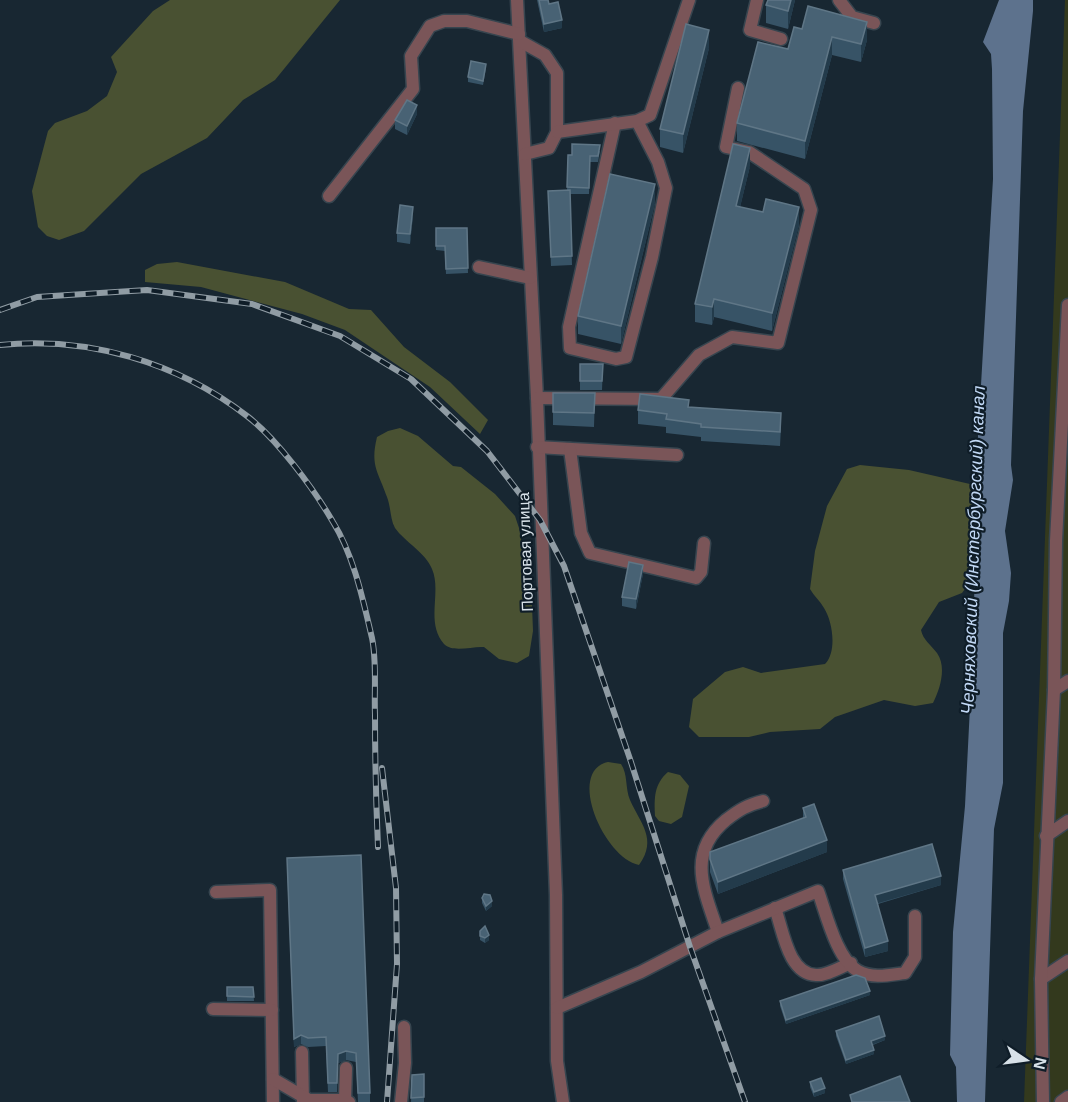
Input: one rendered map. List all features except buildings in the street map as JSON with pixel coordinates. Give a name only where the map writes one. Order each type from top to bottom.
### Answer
[{"type":"street","name":"Портовая улица","points":[[517,0],[537,398],[537,447],[556,895],[558,1061],[563,1102]]},
{"type":"street","points":[[557,132],[637,121],[650,115],[689,0]]},
{"type":"street","points":[[757,0],[750,30],[781,39]]},
{"type":"street","points":[[839,0],[852,17],[874,23]]},
{"type":"street","points":[[329,196],[413,89],[411,56],[430,26],[444,21],[467,21],[520,38],[545,55],[557,73],[557,132],[549,148],[525,154]]},
{"type":"street","points":[[537,398],[661,399],[699,355],[732,338],[778,343],[811,210],[804,189],[749,152],[726,147],[738,88]]},
{"type":"street","points":[[615,123],[569,327],[570,348],[616,359],[626,357],[666,188],[658,162],[637,121]]},
{"type":"street","points":[[479,267],[530,278]]},
{"type":"street","points":[[1043,1102],[1041,979],[1054,690],[1056,541],[1066,395],[1068,305]]},
{"type":"street","points":[[537,447],[677,455]]},
{"type":"street","points":[[570,449],[581,533],[590,553],[696,578],[702,572],[704,543]]},
{"type":"street","points":[[1056,541],[1068,532]]},
{"type":"street","points":[[1054,690],[1068,681]]},
{"type":"street","points":[[718,932],[704,890],[701,861],[710,833],[743,807],[763,801]]},
{"type":"street","points":[[1046,836],[1068,821]]},
{"type":"street","points":[[216,892],[270,890],[273,1102]]},
{"type":"street","points":[[557,1008],[641,972],[718,932],[818,891],[838,947],[857,971],[879,977],[905,973],[915,957],[915,916]]},
{"type":"street","points":[[775,908],[794,963],[803,973],[818,976],[851,963]]},
{"type":"street","points":[[1041,979],[1068,961]]},
{"type":"street","points":[[213,1009],[272,1010]]},
{"type":"street","points":[[401,1102],[405,1063],[404,1027]]},
{"type":"street","points":[[302,1052],[303,1099]]},
{"type":"street","points":[[273,1079],[303,1099],[347,1101],[345,1068]]},
{"type":"street","points":[[1061,1102],[1068,1098]]},
{"type":"green space","points":[[170,0],[340,0],[275,80],[243,100],[207,138],[141,174],[84,231],[59,240],[47,236],[38,227],[32,191],[48,131],[55,123],[87,111],[107,96],[117,72],[111,57],[153,11]]},
{"type":"green space","points":[[1065,0],[1068,0],[1068,1102],[1024,1102]]},
{"type":"green space","points":[[177,262],[285,282],[349,309],[371,310],[404,347],[450,382],[488,420],[480,434],[430,387],[345,330],[302,314],[201,287],[145,282],[145,270],[157,264]]},
{"type":"green space","points":[[400,428],[418,436],[453,466],[461,467],[495,494],[515,516],[532,605],[533,631],[529,656],[517,663],[499,659],[484,647],[457,649],[448,647],[438,635],[434,617],[435,578],[432,569],[425,558],[395,528],[375,462],[377,437]]},
{"type":"green space","points":[[860,465],[909,470],[970,484],[975,488],[970,582],[962,593],[939,602],[921,630],[925,640],[937,653],[942,665],[940,685],[933,703],[915,706],[884,700],[835,717],[820,729],[770,732],[749,737],[699,737],[689,727],[693,699],[725,672],[743,667],[761,673],[825,664],[829,659],[832,645],[830,621],[824,608],[810,589],[815,551],[827,506],[847,469]]},
{"type":"green space","points":[[608,762],[621,764],[630,800],[645,831],[647,847],[639,865],[626,859],[613,847],[595,814],[590,797],[590,781],[596,769]]},
{"type":"green space","points":[[668,772],[680,775],[689,786],[682,817],[671,824],[659,821],[655,816],[656,792],[660,781]]},
{"type":"water","points":[[999,0],[1033,0],[1033,11],[1023,111],[1011,465],[1013,480],[1005,531],[1011,573],[1003,633],[1003,783],[994,829],[985,1102],[957,1102],[956,1067],[950,1055],[953,932],[965,806],[974,627],[975,488],[993,179],[991,54],[983,42]]},
{"type":"railway","points":[[0,310],[37,297],[147,290],[252,304],[340,336],[411,379],[487,451],[540,520],[564,566],[630,759],[690,947],[745,1102]]},
{"type":"railway","points":[[0,345],[33,343],[98,349],[161,367],[220,397],[247,416],[282,451],[305,480],[333,522],[347,549],[357,578],[374,647],[378,847]]},
{"type":"railway","points":[[382,768],[396,888],[397,964],[387,1102]]},
{"type":"water label","name":"Черняховский (Инстербургский) канал","points":[[973,550]]}]
